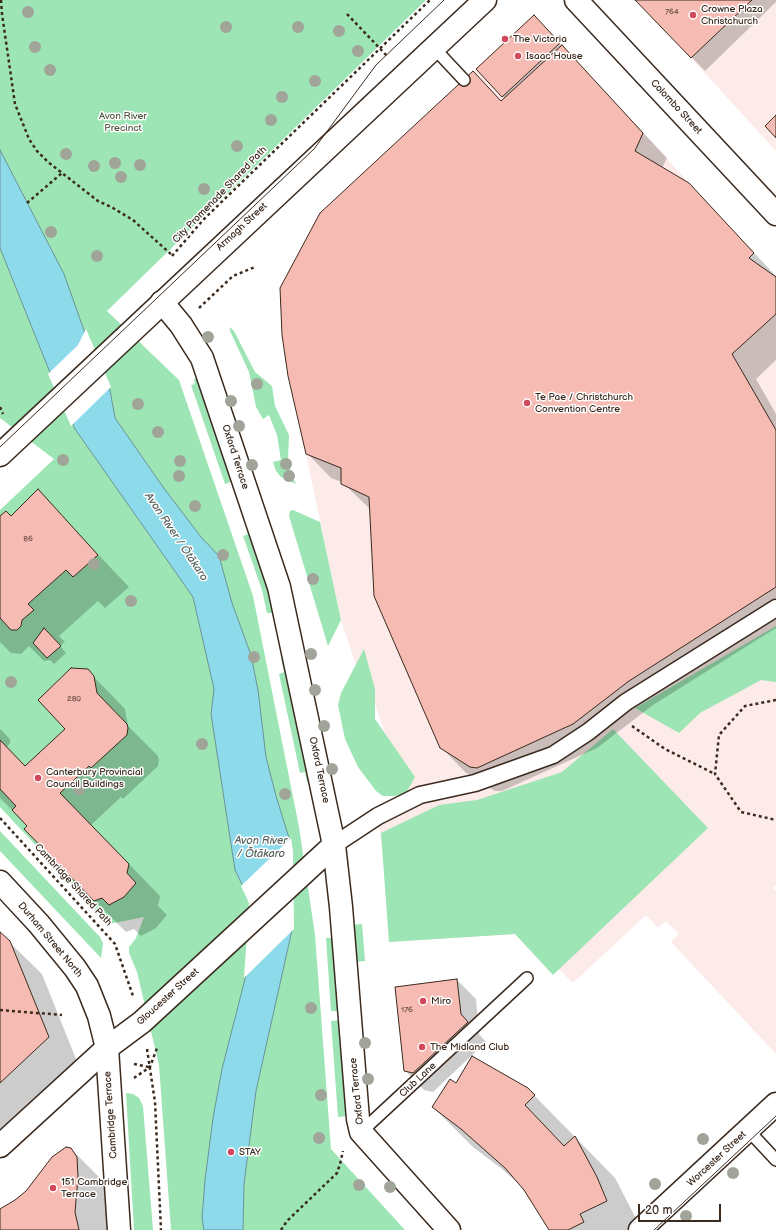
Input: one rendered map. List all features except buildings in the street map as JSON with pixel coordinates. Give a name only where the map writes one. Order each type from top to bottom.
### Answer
[{"type":"street","name":"Armagh Street","points":[[0,455],[485,0]]},
{"type":"street","name":"Colombo Street","points":[[576,0],[776,214]]},
{"type":"street","name":"Oxford Terrace","points":[[162,302],[181,325],[202,358],[279,587],[334,845],[361,1132],[449,1230]]},
{"type":"street","points":[[334,845],[378,816],[420,795],[474,783],[553,755],[588,732],[626,702],[776,608]]},
{"type":"street","name":"Gloucester Street","points":[[0,1146],[107,1048],[142,1022],[334,845]]},
{"type":"street","name":"Durham Street North","points":[[0,882],[61,950],[87,986],[99,1016],[107,1048]]},
{"type":"street","name":"Cambridge Terrace","points":[[107,1048],[119,1230]]},
{"type":"street","name":"Worcester Street","points":[[640,1230],[776,1104]]},
{"type":"lane","points":[[434,48],[464,80]]},
{"type":"lane","name":"Club Lane","points":[[361,1132],[527,978]]},
{"type":"lane","points":[[748,1130],[776,1160]]},
{"type":"path","name":"City Promenade Shared Path","points":[[1,0],[15,104],[28,139],[37,151],[62,173],[98,201],[133,220],[172,255],[204,219],[430,0]]},
{"type":"path","points":[[347,14],[404,75]]},
{"type":"path","points":[[27,204],[62,173]]},
{"type":"path","points":[[181,325],[233,276],[255,267]]},
{"type":"path","points":[[0,407],[3,414]]},
{"type":"path","points":[[715,774],[719,735],[745,706],[776,700]]},
{"type":"path","points":[[612,712],[665,749],[715,774],[741,812],[776,820]]},
{"type":"path","name":"Cambridge Shared Path","points":[[0,818],[106,932],[115,944],[125,970]]},
{"type":"path","points":[[0,1010],[62,1015]]},
{"type":"path","points":[[147,1047],[155,1102],[161,1230]]},
{"type":"path","points":[[132,1080],[150,1067],[157,1048]]},
{"type":"path","points":[[128,1063],[150,1067]]},
{"type":"path","points":[[281,1230],[287,1221],[337,1173],[344,1149],[361,1132]]},
{"type":"shaded area","points":[[752,0],[776,0],[776,151],[691,58]]},
{"type":"shaded area","name":"Te Pae / Christchurch Convention Centre","points":[[534,15],[754,253],[749,258],[776,277],[776,885],[773,888],[776,891],[776,1054],[671,942],[679,934],[666,921],[658,928],[646,915],[573,983],[559,969],[553,975],[515,934],[389,942],[384,865],[378,816],[403,789],[366,676],[360,677],[341,620],[306,454],[280,288],[320,213]]},
{"type":"green space","name":"Avon River Precinct","points":[[0,0],[426,0],[107,311],[179,380],[253,596],[299,827],[315,935],[331,1149],[405,1230],[171,1230],[159,1065],[137,972],[129,953],[129,947],[136,938],[144,917],[109,924],[0,807],[0,510],[54,459],[0,418]]},
{"type":"green space","points":[[230,327],[234,331],[255,372],[272,386],[275,406],[289,435],[288,460],[292,476],[296,484],[281,477],[276,471],[273,462],[281,460],[277,435],[269,415],[263,419],[256,407],[249,372],[230,331]]},
{"type":"green space","points":[[199,377],[234,481],[225,484],[191,385],[195,384],[194,379]]},
{"type":"green space","points":[[293,510],[320,522],[341,620],[328,646],[289,516],[290,511]]},
{"type":"green space","points":[[251,528],[279,626],[275,626],[272,613],[267,613],[262,590],[243,536],[248,534],[247,530]]},
{"type":"green space","points":[[776,626],[776,682],[761,680],[700,713],[679,733],[635,708]]},
{"type":"green space","points":[[364,649],[375,689],[375,719],[415,777],[406,793],[394,796],[383,796],[376,791],[358,767],[345,739],[338,705],[341,693]]},
{"type":"green space","points":[[286,657],[311,781],[307,782],[305,772],[300,773],[279,674],[284,672],[281,658]]},
{"type":"green space","points":[[613,729],[708,828],[553,975],[515,934],[389,942],[381,833],[439,805],[477,800],[562,772]]},
{"type":"green space","points":[[0,831],[100,937],[103,943],[101,958],[0,851]]},
{"type":"green space","points":[[362,924],[365,961],[354,962],[351,925]]},
{"type":"green space","points":[[326,938],[335,938],[341,1011],[331,1011]]},
{"type":"green space","points":[[342,1020],[349,1116],[338,1117],[331,1021]]},
{"type":"green space","points":[[126,1093],[133,1094],[139,1098],[143,1106],[153,1230],[134,1230]]},
{"type":"water","name":"Avon River / Ōtākaro","points":[[0,150],[64,274],[85,333],[110,390],[115,418],[163,487],[201,537],[219,556],[232,603],[251,655],[258,690],[266,757],[289,838],[291,852],[292,930],[256,1091],[244,1184],[243,1230],[204,1230],[202,1218],[213,1118],[222,1069],[246,975],[251,903],[235,870],[211,714],[214,689],[193,597],[75,429],[49,370],[0,248]]},
{"type":"pier","points":[[86,329],[111,387],[71,426],[48,374],[78,345]]},
{"type":"pier","points":[[291,838],[293,852],[294,929],[244,978],[249,903],[241,886]]},
{"type":"tram line","points":[[0,447],[314,149],[376,65],[444,0]]},
{"type":"tram line","points":[[654,1230],[776,1116]]},
{"type":"place","name":"Crowne Plaza Christchurch","points":[[693,15]]},
{"type":"place","name":"The Victoria","points":[[505,39]]},
{"type":"place","name":"Isaac House","points":[[518,56]]},
{"type":"place","name":"Te Pae / Christchurch Convention Centre","points":[[527,403]]},
{"type":"place","name":"Canterbury Provincial Council Buildings","points":[[38,778]]},
{"type":"place","name":"Miro","points":[[423,1001]]},
{"type":"place","name":"The Midland Club","points":[[422,1047]]},
{"type":"place","name":"STAY","points":[[231,1152]]},
{"type":"place","name":"151 Cambridge Terrace","points":[[53,1188]]}]
